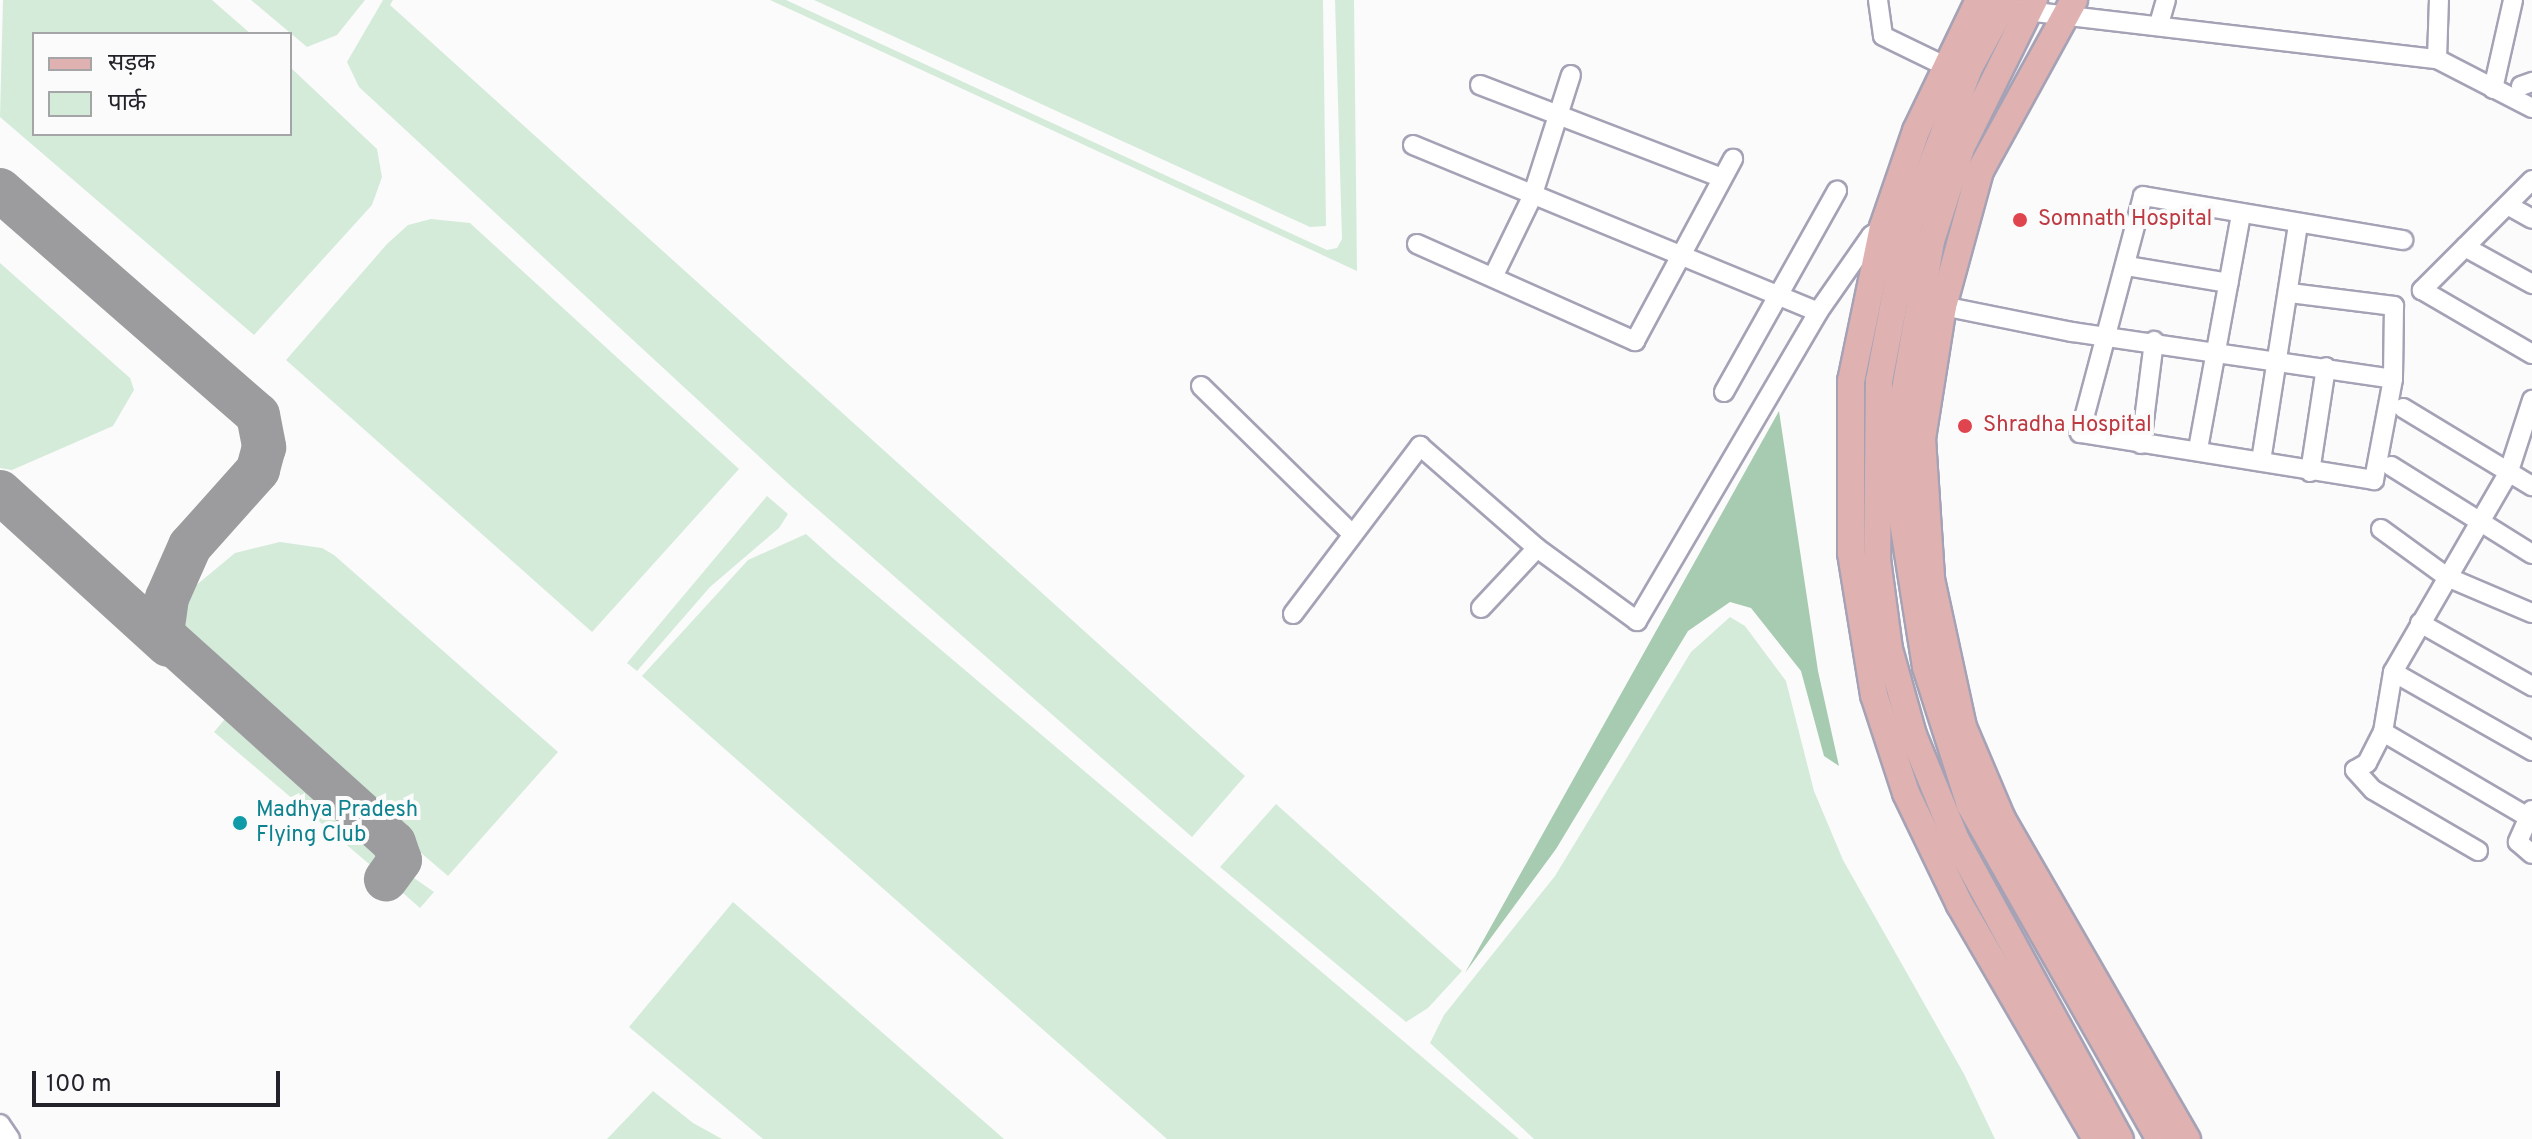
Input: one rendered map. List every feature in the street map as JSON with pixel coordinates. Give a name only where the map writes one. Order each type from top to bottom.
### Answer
[{"type":"main road","points":[[1999,3],[1945,66],[1883,227],[1860,326],[1848,436],[1851,553],[1874,695],[1926,838],[2096,1139]]},
{"type":"main road","points":[[1999,3],[1969,68],[1909,224],[1879,381],[1877,559],[1889,649],[1913,735],[1951,827],[2120,1139]]},
{"type":"main road","points":[[1999,3],[1961,148],[1931,241],[1902,407],[1901,509],[1926,667],[1970,805],[2160,1139]]},
{"type":"main road","points":[[2069,8],[1980,171],[1943,306],[1925,408],[1921,466],[1931,579],[1963,727],[2032,875],[2187,1139]]},
{"type":"street","points":[[1878,0],[1883,36],[1945,66]]},
{"type":"street","points":[[2159,24],[2166,0]]},
{"type":"street","points":[[2493,89],[2513,0]]},
{"type":"street","points":[[2433,1],[2437,59]]},
{"type":"street","points":[[1999,3],[2069,8],[2159,24],[2437,59],[2532,108]]},
{"type":"street","points":[[1494,275],[1532,197],[1571,75]]},
{"type":"street","points":[[1480,85],[1720,177]]},
{"type":"street","points":[[1413,145],[1532,197],[1679,252],[1818,312]]},
{"type":"street","points":[[1417,244],[1494,275],[1635,341],[1679,252],[1733,159]]},
{"type":"street","points":[[2532,180],[2422,290],[2532,354]]},
{"type":"street","points":[[1724,392],[1837,191]]},
{"type":"street","points":[[2290,293],[2394,306],[2393,379],[2374,480],[2310,472],[2198,449],[2141,444],[2080,433],[2127,266],[2143,196],[2403,240]]},
{"type":"street","points":[[2509,206],[2532,219]]},
{"type":"street","points":[[2198,449],[2219,352],[2241,215]]},
{"type":"street","points":[[2261,461],[2290,293],[2298,224]]},
{"type":"street","points":[[1293,614],[1351,533],[1420,446],[1537,548],[1637,621],[1818,312],[1871,236],[1883,227]]},
{"type":"street","points":[[2465,247],[2532,284]]},
{"type":"street","points":[[2127,266],[2229,283]]},
{"type":"street","points":[[1943,306],[2106,335],[2393,379]]},
{"type":"street","points":[[2141,444],[2154,341]]},
{"type":"street","points":[[2310,472],[2326,367]]},
{"type":"street","points":[[1201,386],[1351,533]]},
{"type":"street","points":[[2478,851],[2373,790],[2355,770],[2367,763],[2383,732],[2393,672],[2447,577],[2482,525],[2508,474],[2532,400]]},
{"type":"street","points":[[2403,408],[2532,486]]},
{"type":"street","points":[[2391,466],[2532,554]]},
{"type":"street","points":[[2381,529],[2447,577],[2470,583],[2532,613]]},
{"type":"street","points":[[1481,608],[1537,548]]},
{"type":"street","points":[[2420,623],[2532,686]]},
{"type":"street","points":[[2393,672],[2532,751]]},
{"type":"street","points":[[2383,732],[2530,814],[2518,842],[2532,854]]},
{"type":"street","points":[[0,1124],[10,1139]]},
{"type":"green space","points":[[3,0],[212,0],[249,32],[32,32],[32,136],[292,136],[292,69],[377,149],[382,177],[372,205],[254,335],[0,117]]},
{"type":"green space","points":[[251,0],[365,0],[337,35],[307,47]]},
{"type":"green space","points":[[383,0],[393,0],[390,5],[1245,776],[1192,837],[791,486],[359,87],[347,62]]},
{"type":"green space","points":[[770,0],[786,0],[1327,250],[1337,248],[1342,239],[1335,0],[1354,0],[1357,271]]},
{"type":"green space","points":[[814,0],[1323,0],[1326,226],[1310,227]]},
{"type":"green space","points":[[431,219],[470,223],[739,469],[592,632],[286,360],[387,244],[408,225]]},
{"type":"green space","points":[[0,263],[130,378],[134,390],[113,426],[12,470],[0,468]]},
{"type":"green space","points":[[1779,411],[1818,671],[1839,766],[1824,756],[1801,671],[1751,608],[1730,602],[1688,631],[1556,849],[1465,973]]},
{"type":"green space","points":[[767,496],[788,514],[779,528],[710,587],[637,671],[627,663]]},
{"type":"green space","points":[[806,534],[1519,1139],[1167,1139],[642,676],[748,560]]},
{"type":"green space","points":[[280,542],[322,548],[334,555],[558,752],[448,876],[210,672],[186,646],[177,614],[194,587],[235,553]]},
{"type":"green space","points":[[1730,617],[1745,626],[1786,681],[1814,791],[1843,860],[1964,1074],[1995,1139],[1534,1139],[1430,1043],[1444,1015],[1555,876],[1691,652]]},
{"type":"green space","points":[[230,713],[376,841],[383,857],[375,869],[214,732]]},
{"type":"green space","points":[[1276,804],[1462,971],[1428,1008],[1406,1022],[1220,867]]},
{"type":"green space","points":[[414,878],[434,892],[420,908],[395,886]]},
{"type":"green space","points":[[733,902],[1004,1139],[763,1139],[629,1027]]},
{"type":"green space","points":[[653,1091],[693,1123],[722,1139],[607,1139]]},
{"type":"taxiway","points":[[0,190],[258,415],[264,447],[258,470],[190,546],[167,598],[162,634],[394,843],[400,860],[386,879]]},
{"type":"taxiway","points":[[0,492],[168,645]]},
{"type":"place","name":"Somnath Hospital","points":[[2020,220]]},
{"type":"place","name":"Shradha Hospital","points":[[1965,426]]},
{"type":"place","name":"Madhya Pradesh Flying Club","points":[[240,823]]}]
